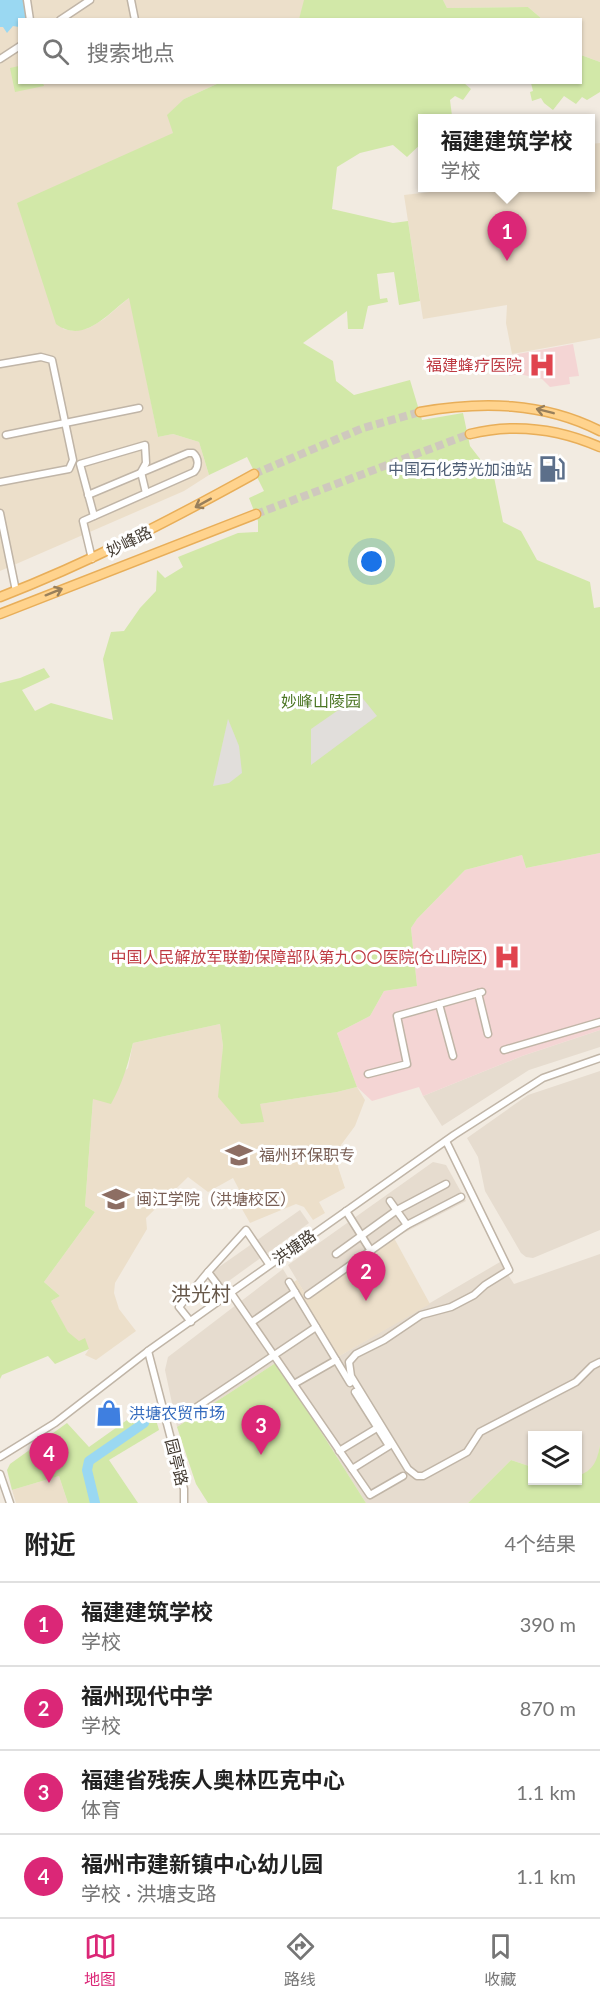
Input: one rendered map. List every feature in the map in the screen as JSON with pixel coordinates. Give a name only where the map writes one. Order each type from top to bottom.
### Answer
[{"type":"main road","points":[[420,412],[471,405],[515,406],[555,414],[600,431]]},
{"type":"main road","points":[[470,434],[530,428],[566,434],[600,447]]},
{"type":"main road","name":"妙峰路","points":[[0,597],[92,559],[171,520],[254,474]]},
{"type":"main road","name":"妙峰路","points":[[0,614],[256,514]]},
{"type":"street","points":[[27,0],[30,18]]},
{"type":"street","points":[[63,18],[90,0]]},
{"type":"street","points":[[131,0],[135,18]]},
{"type":"street","points":[[0,59],[18,47]]},
{"type":"street","points":[[0,364],[42,357],[51,358],[73,457],[69,469],[0,482]]},
{"type":"street","points":[[6,435],[139,408]]},
{"type":"street","points":[[94,516],[80,464],[145,445],[146,463],[141,472],[146,493]]},
{"type":"street","points":[[88,495],[188,453],[195,454],[198,462],[195,472],[83,521],[92,559]]},
{"type":"street","points":[[0,513],[16,591]]},
{"type":"street","points":[[368,1074],[407,1064],[397,1016],[480,992],[488,1034]]},
{"type":"street","points":[[439,1004],[453,1056]]},
{"type":"street","points":[[504,1050],[600,1022]]},
{"type":"street","name":"洪塘路","points":[[0,1457],[56,1423],[148,1351],[446,1141],[543,1078],[600,1058]]},
{"type":"street","points":[[446,1141],[509,1270],[474,1295],[452,1307],[421,1315],[384,1340],[356,1354],[350,1362],[351,1377],[408,1469],[417,1476],[423,1476],[467,1452],[480,1432],[576,1382],[592,1366],[600,1362]]},
{"type":"street","points":[[336,1254],[397,1210],[446,1184]]},
{"type":"street","points":[[308,1295],[407,1226],[461,1197]]},
{"type":"street","points":[[390,1201],[407,1226]]},
{"type":"street","points":[[345,1211],[370,1251]]},
{"type":"street","points":[[191,1322],[179,1307],[246,1230],[270,1264]]},
{"type":"street","points":[[208,1272],[252,1322],[370,1495],[403,1476]]},
{"type":"street","points":[[289,1282],[388,1446],[352,1469]]},
{"type":"street","points":[[252,1322],[295,1292]]},
{"type":"street","points":[[182,1417],[316,1327]]},
{"type":"street","name":"园亭路","points":[[148,1351],[184,1489],[184,1503]]},
{"type":"street","points":[[294,1384],[336,1360]]},
{"type":"street","points":[[339,1451],[378,1428]]},
{"type":"street","points":[[0,1474],[10,1503]]},
{"type":"shaded area","points":[[0,0],[304,0],[299,18],[18,18],[18,84],[217,84],[184,99],[173,133],[63,329],[73,331],[89,328],[104,319],[130,297],[158,437],[173,434],[199,442],[209,475],[184,491],[0,571]]},
{"type":"shaded area","points":[[443,0],[600,0],[600,62],[582,55],[582,18],[541,18],[528,7],[447,8]]},
{"type":"shaded area","points":[[600,143],[600,338],[512,354],[506,323],[507,305],[423,319],[404,195],[430,192],[595,192],[595,144]]},
{"type":"shaded area","name":"福建蜂疗医院","points":[[573,344],[579,376],[569,377],[570,384],[550,387],[542,379],[519,374],[509,376],[506,356]]},
{"type":"shaded area","points":[[360,695],[377,716],[311,765],[311,729]]},
{"type":"shaded area","points":[[228,719],[239,746],[242,773],[229,783],[213,786]]},
{"type":"shaded area","name":"中国人民解放军联勤保障部队第九〇〇医院(仓山院区)","points":[[600,853],[600,1030],[522,1056],[423,1096],[419,1087],[372,1101],[357,1087],[337,1033],[370,1016],[384,991],[417,986],[411,928],[465,870],[522,855],[526,868]]},
{"type":"shaded area","points":[[220,1024],[223,1046],[222,1064],[260,1104],[357,1087],[365,1100],[355,1126],[341,1145],[338,1157],[338,1167],[345,1188],[319,1202],[325,1213],[313,1220],[304,1207],[296,1204],[250,1223],[238,1202],[244,1199],[233,1178],[208,1192],[188,1177],[146,1218],[147,1229],[115,1283],[114,1293],[119,1309],[136,1331],[96,1360],[85,1355],[89,1349],[68,1333],[51,1301],[60,1296],[44,1282],[95,1212],[85,1206],[93,1099],[128,1068],[133,1043]]},
{"type":"shaded area","points":[[600,1030],[600,1047],[529,1070],[442,1126],[423,1096],[522,1056]]},
{"type":"shaded area","points":[[600,1071],[600,1230],[533,1258],[526,1257],[521,1253],[485,1191],[478,1157],[467,1138],[528,1095]]},
{"type":"shaded area","points":[[433,1162],[446,1165],[466,1201],[394,1238],[307,1297],[288,1265]]},
{"type":"shaded area","points":[[300,1210],[309,1223],[219,1288],[209,1274]]},
{"type":"shaded area","points":[[394,1238],[430,1304],[336,1358],[292,1283],[297,1280],[307,1297]]},
{"type":"shaded area","points":[[600,1254],[600,1445],[597,1461],[591,1470],[584,1474],[582,1475],[582,1431],[528,1431],[528,1466],[511,1460],[468,1503],[366,1503],[277,1362],[177,1427],[165,1370],[168,1357],[283,1269],[336,1358],[500,1262],[514,1284]]},
{"type":"shaded area","points":[[59,1476],[68,1503],[16,1503],[12,1490]]},
{"type":"green space","points":[[304,0],[443,0],[447,8],[528,7],[541,18],[299,18]]},
{"type":"green space","points":[[582,55],[600,62],[600,92],[587,100],[582,97],[576,104],[564,96],[553,110],[541,98],[532,101],[530,92],[533,91],[531,84],[582,84]]},
{"type":"green space","points":[[18,66],[18,84],[43,84],[44,86],[15,92],[10,68]]},
{"type":"green space","name":"妙峰山陵园","points":[[217,84],[465,84],[471,89],[463,100],[455,96],[450,100],[452,114],[418,114],[418,147],[407,157],[393,145],[360,153],[337,167],[332,209],[393,223],[408,221],[420,301],[399,305],[394,272],[377,274],[380,299],[387,298],[388,302],[368,306],[363,329],[348,329],[347,311],[303,343],[333,361],[336,381],[354,395],[410,380],[422,420],[463,413],[470,446],[494,477],[503,522],[521,531],[537,560],[590,582],[594,608],[600,607],[600,853],[526,868],[522,855],[465,870],[411,928],[417,986],[384,991],[370,1016],[337,1033],[357,1087],[260,1104],[264,1122],[241,1124],[218,1097],[223,1046],[220,1024],[133,1043],[124,1074],[111,1104],[93,1099],[85,1206],[95,1212],[44,1282],[60,1296],[51,1301],[68,1332],[79,1341],[85,1338],[89,1349],[55,1364],[48,1356],[2,1375],[0,1379],[0,683],[44,668],[50,677],[22,690],[35,711],[51,703],[113,720],[103,659],[111,632],[124,631],[140,608],[156,591],[157,570],[165,578],[183,567],[178,557],[238,533],[258,532],[258,521],[249,498],[264,491],[247,457],[209,475],[199,442],[173,434],[158,437],[129,298],[86,329],[66,330],[56,324],[17,203],[173,133],[167,115],[184,99]]},
{"type":"green space","points":[[277,1362],[366,1503],[208,1503],[196,1484],[177,1427]]},
{"type":"green space","points":[[151,1403],[159,1430],[109,1460],[138,1503],[68,1503],[59,1476],[12,1490],[7,1470],[10,1464],[67,1423],[89,1447]]},
{"type":"green space","points":[[600,1445],[600,1503],[468,1503],[511,1460],[528,1466],[528,1485],[582,1485],[582,1474],[588,1471],[598,1456]]},
{"type":"water","points":[[0,0],[24,0],[27,18],[18,18],[18,27],[13,26],[7,33],[3,27],[0,27]]},
{"type":"waterway","points":[[95,1503],[87,1470],[89,1461],[144,1423]]},
{"type":"tunnel","points":[[254,474],[363,428],[420,412]]},
{"type":"tunnel","points":[[256,514],[470,434]]},
{"type":"place","name":"福建建筑学校","points":[[507,261]]},
{"type":"place","name":"福建蜂疗医院","points":[[542,365]]},
{"type":"place","name":"中国石化劳光加油站","points":[[552,469]]},
{"type":"place","name":"中国人民解放军联勤保障部队第九〇〇医院(仓山院区)","points":[[507,957]]},
{"type":"place","name":"福州环保职专","points":[[239,1155]]},
{"type":"place","name":"闽江学院（洪塘校区）","points":[[116,1199]]},
{"type":"place","name":"福州现代中学","points":[[366,1301]]},
{"type":"place","name":"洪塘农贸市场","points":[[109,1413]]},
{"type":"place","name":"福建省残疾人奥林匹克中心","points":[[261,1455]]},
{"type":"place","name":"福州市建新镇中心幼儿园","points":[[49,1483]]},
{"type":"district","name":"洪光村","points":[[201,1294]]}]
